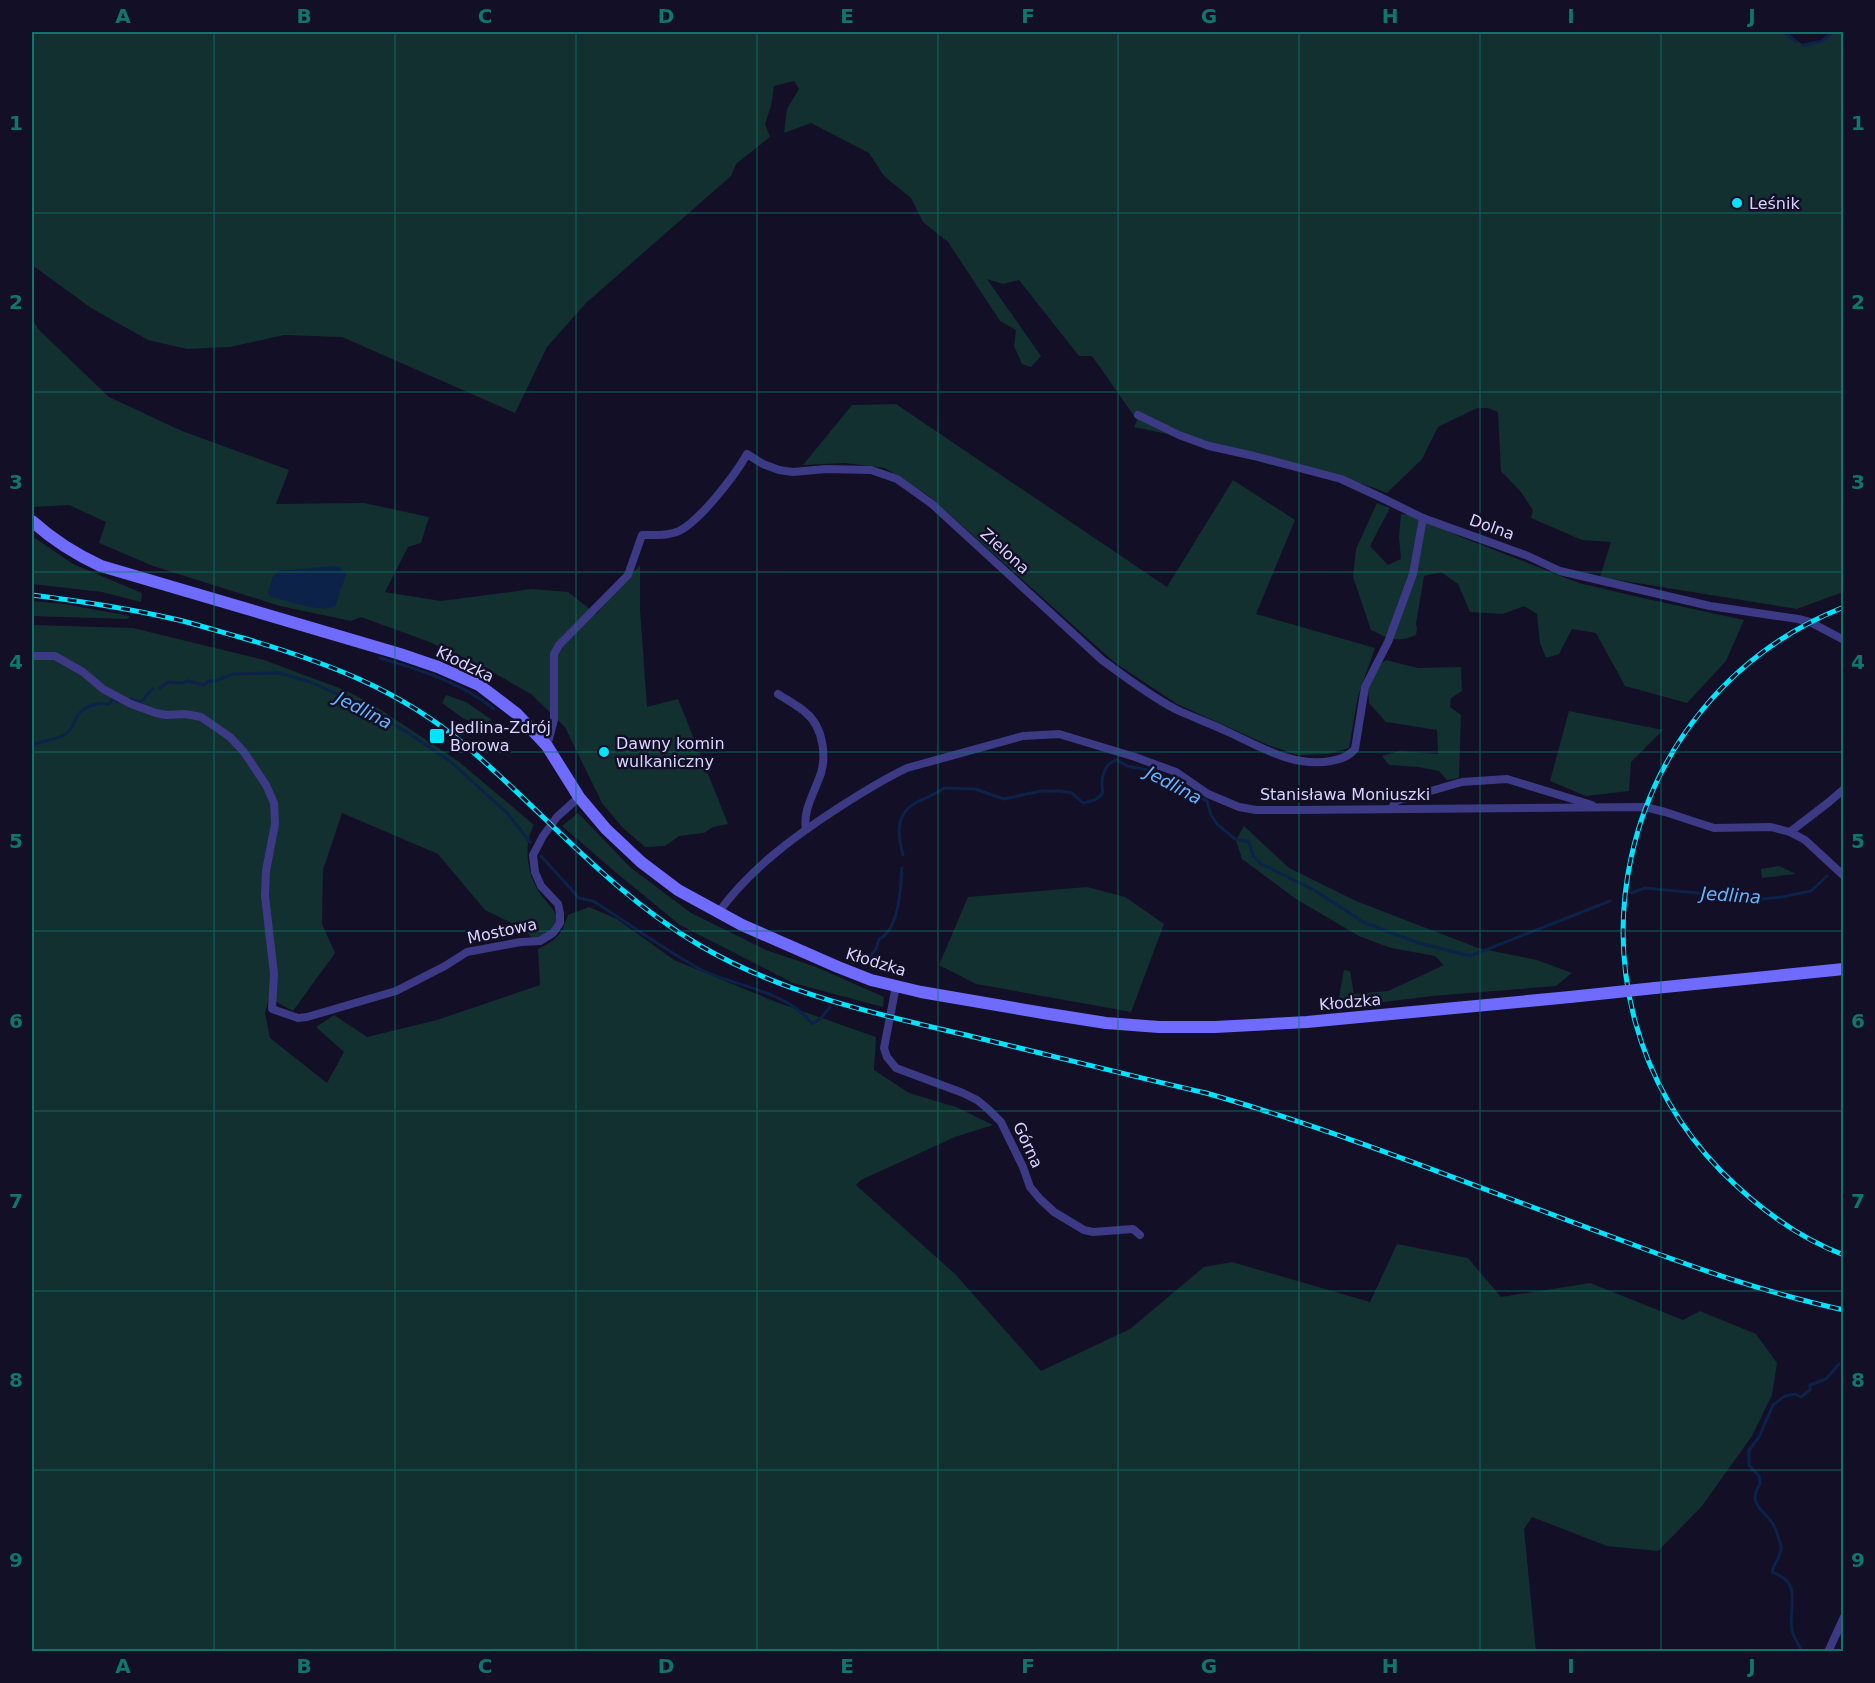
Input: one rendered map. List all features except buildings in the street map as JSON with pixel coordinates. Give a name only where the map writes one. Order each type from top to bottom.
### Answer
[{"type":"main road","name":"Kłodzka","points":[[32,521],[53,540],[75,554],[101,566],[400,654],[479,685],[517,714],[546,746],[579,797],[606,829],[641,862],[678,890],[718,912],[838,968],[896,986],[1106,1023],[1159,1027],[1215,1027],[1307,1022],[1844,969]]},
{"type":"street","name":"Dolna","points":[[1138,416],[1209,446],[1341,480],[1423,518],[1523,554],[1560,571],[1710,606],[1798,619],[1821,627],[1844,640]]},
{"type":"street","name":"Zielona","points":[[546,746],[554,720],[554,654],[571,632],[627,575],[642,535],[678,532],[690,524],[731,480],[747,454],[779,470],[793,472],[826,469],[870,470],[897,479],[932,504],[1102,660],[1173,708],[1265,750],[1296,760],[1325,762],[1350,755],[1355,749],[1365,687],[1392,643],[1413,574],[1423,518]]},
{"type":"street","name":"Mostowa","points":[[32,656],[55,656],[83,672],[103,689],[131,704],[156,713],[201,717],[230,737],[244,752],[266,785],[274,803],[275,824],[266,871],[265,896],[274,974],[272,1009],[298,1018],[396,991],[467,952],[521,942],[540,941],[553,933],[560,923],[558,904],[541,886],[535,872],[533,855],[543,836],[557,818],[579,797]]},
{"type":"street","points":[[778,694],[807,713],[814,721],[824,752],[822,773],[804,817],[806,829]]},
{"type":"street","name":"Stanisława Moniuszki","points":[[718,912],[738,888],[781,847],[871,787],[906,768],[1023,736],[1041,734],[1059,734],[1176,772],[1208,794],[1239,807],[1256,810],[1646,807],[1714,828],[1771,827],[1790,832],[1805,840],[1844,876]]},
{"type":"street","points":[[1391,810],[1396,801],[1462,782],[1507,779],[1599,807]]},
{"type":"street","points":[[1790,832],[1844,789]]},
{"type":"street","name":"Górna","points":[[896,986],[884,1048],[887,1057],[896,1068],[963,1093],[988,1109],[1001,1122],[1030,1187],[1054,1212],[1084,1230],[1093,1232],[1133,1229],[1140,1234]]},
{"type":"street","points":[[1828,1652],[1844,1617]]},
{"type":"green space","points":[[32,32],[1784,32],[1802,44],[1817,43],[1832,32],[1843,32],[1843,592],[1797,609],[1600,577],[1611,542],[1582,540],[1531,518],[1533,510],[1521,492],[1501,471],[1498,412],[1488,408],[1477,408],[1438,427],[1422,459],[1387,493],[1294,463],[1134,427],[1137,420],[1092,356],[1079,356],[1019,280],[1003,284],[987,279],[1041,356],[1031,367],[1022,364],[1014,346],[1016,330],[1000,321],[948,242],[923,222],[911,198],[884,176],[869,153],[811,123],[784,133],[787,109],[799,89],[794,81],[774,86],[765,124],[770,137],[736,164],[731,176],[586,303],[547,347],[515,413],[342,337],[284,335],[230,347],[187,349],[148,340],[91,308],[32,265]]},
{"type":"green space","points":[[32,318],[38,329],[109,397],[182,431],[289,470],[276,504],[364,503],[429,517],[421,543],[408,547],[385,592],[441,601],[532,589],[568,592],[596,614],[640,565],[640,609],[647,707],[678,699],[728,824],[713,827],[704,833],[679,836],[665,846],[645,847],[622,827],[602,803],[565,727],[531,694],[480,665],[427,641],[361,617],[351,621],[280,606],[153,566],[99,543],[106,522],[69,505],[32,507]],"holes":[[[345,575],[335,606],[269,593],[273,577]]]},
{"type":"green space","points":[[896,404],[1167,587],[1233,480],[1295,520],[1256,614],[1375,648],[1358,696],[1349,748],[1328,754],[1298,755],[1268,745],[1177,704],[1114,662],[929,496],[885,468],[845,463],[803,465],[852,405]]},
{"type":"green space","points":[[1377,503],[1390,508],[1370,546],[1388,565],[1401,559],[1399,537],[1401,514],[1413,515],[1461,537],[1579,583],[1744,620],[1726,661],[1687,703],[1625,686],[1596,633],[1572,629],[1559,654],[1546,658],[1540,643],[1537,614],[1524,606],[1503,614],[1470,612],[1458,584],[1441,572],[1424,576],[1416,635],[1403,639],[1388,638],[1371,630],[1353,577],[1356,549]]},
{"type":"green space","points":[[32,536],[73,564],[142,593],[141,602],[102,592],[32,584]]},
{"type":"green space","points":[[32,601],[64,604],[130,616],[127,619],[32,616]]},
{"type":"green space","points":[[32,625],[133,628],[264,660],[347,691],[375,706],[458,761],[534,825],[528,841],[529,868],[539,892],[560,923],[540,941],[532,938],[524,929],[485,910],[438,854],[342,813],[323,870],[322,924],[335,953],[293,1011],[269,998],[265,1013],[270,1038],[327,1083],[344,1052],[316,1027],[334,1015],[367,1037],[437,1020],[540,985],[538,949],[558,936],[568,915],[589,907],[617,919],[674,960],[776,1002],[876,1037],[874,1070],[909,1093],[956,1107],[993,1125],[955,1137],[861,1180],[856,1185],[955,1274],[1041,1371],[1130,1329],[1204,1267],[1232,1262],[1370,1302],[1397,1244],[1468,1258],[1501,1297],[1590,1283],[1683,1320],[1700,1311],[1756,1334],[1777,1363],[1772,1395],[1752,1436],[1702,1506],[1658,1551],[1607,1546],[1532,1517],[1524,1529],[1536,1651],[32,1651]]},
{"type":"green space","points":[[1386,660],[1418,668],[1461,667],[1462,691],[1451,698],[1450,707],[1461,715],[1459,778],[1447,780],[1439,771],[1389,765],[1382,756],[1400,751],[1438,754],[1437,730],[1386,722],[1369,703],[1368,685],[1374,669]]},
{"type":"green space","points":[[446,695],[466,702],[492,720],[482,725],[464,719],[442,703]]},
{"type":"green space","points":[[1569,711],[1663,730],[1631,762],[1629,791],[1586,796],[1550,781]]},
{"type":"green space","points":[[578,813],[630,867],[691,913],[766,950],[816,967],[884,997],[883,1007],[793,983],[680,925],[562,826]]},
{"type":"green space","points":[[1244,826],[1289,868],[1356,901],[1478,948],[1537,960],[1572,973],[1556,986],[1432,996],[1337,1008],[1344,970],[1350,971],[1354,994],[1388,991],[1444,965],[1435,956],[1391,948],[1359,936],[1296,899],[1242,859],[1236,840]]},
{"type":"green space","points":[[1779,866],[1796,874],[1762,878],[1761,869]]},
{"type":"green space","points":[[1087,887],[1125,897],[1164,924],[1131,1012],[976,984],[939,965],[968,897]]},
{"type":"water","points":[[334,566],[341,568],[346,575],[335,606],[322,608],[304,606],[271,597],[268,593],[273,577],[278,571]]},
{"type":"waterway","points":[[1784,32],[1797,42]]},
{"type":"waterway","points":[[1803,45],[1822,41],[1833,32]]},
{"type":"waterway","points":[[380,658],[454,684],[494,709]]},
{"type":"waterway","name":"Jedlina","points":[[160,688],[168,682],[188,681],[204,685],[209,681],[233,674],[280,673],[310,682],[344,697],[404,730],[451,762],[507,813],[530,842]]},
{"type":"waterway","name":"Jedlina","points":[[130,699],[142,700],[153,689]]},
{"type":"waterway","name":"Jedlina","points":[[32,745],[67,733],[78,715],[88,707],[96,704],[109,704],[113,699],[118,702]]},
{"type":"waterway","name":"Jedlina","points":[[903,855],[899,831],[902,817],[911,806],[944,788],[975,789],[1004,799],[1041,791],[1060,791],[1072,793],[1083,803],[1095,800],[1101,795],[1104,772],[1109,764],[1117,760],[1127,766],[1148,770],[1207,801],[1211,815],[1217,824],[1235,839],[1249,842],[1253,856],[1261,864],[1314,890],[1365,923],[1419,943],[1470,956],[1610,901]]},
{"type":"waterway","name":"Jedlina","points":[[541,856],[579,898],[593,901],[702,970],[776,997],[790,1004],[812,1024],[821,1018],[830,1007]]},
{"type":"waterway","name":"Jedlina","points":[[865,964],[876,949],[879,939],[886,934],[895,918],[900,896],[902,868]]},
{"type":"waterway","name":"Jedlina","points":[[1631,893],[1645,888],[1761,899],[1811,891],[1827,876]]},
{"type":"waterway","points":[[1802,1652],[1792,1630],[1792,1596],[1789,1584],[1772,1572],[1781,1552],[1781,1546],[1773,1524],[1756,1501],[1756,1491],[1760,1484],[1759,1476],[1749,1465],[1749,1450],[1759,1437],[1773,1405],[1785,1396],[1795,1394],[1801,1397],[1810,1390],[1810,1385],[1826,1379],[1839,1364]]},
{"type":"railway","points":[[32,595],[121,608],[191,623],[303,657],[360,679],[387,693],[440,725],[465,745],[635,901],[699,945],[763,977],[831,1001],[1206,1093],[1258,1109],[1362,1144],[1701,1269],[1786,1296],[1844,1310]]},
{"type":"railway","points":[[1844,607],[1766,650],[1703,708],[1658,779],[1631,856],[1623,938],[1635,1021],[1667,1099],[1721,1171],[1748,1196],[1793,1230],[1844,1255]]},
{"type":"place","name":"Leśnik","points":[[1737,203]]},
{"type":"place","name":"Jedlina-Zdrój Borowa","points":[[437,736]]},
{"type":"place","name":"Dawny komin wulkaniczny","points":[[604,752]]}]
